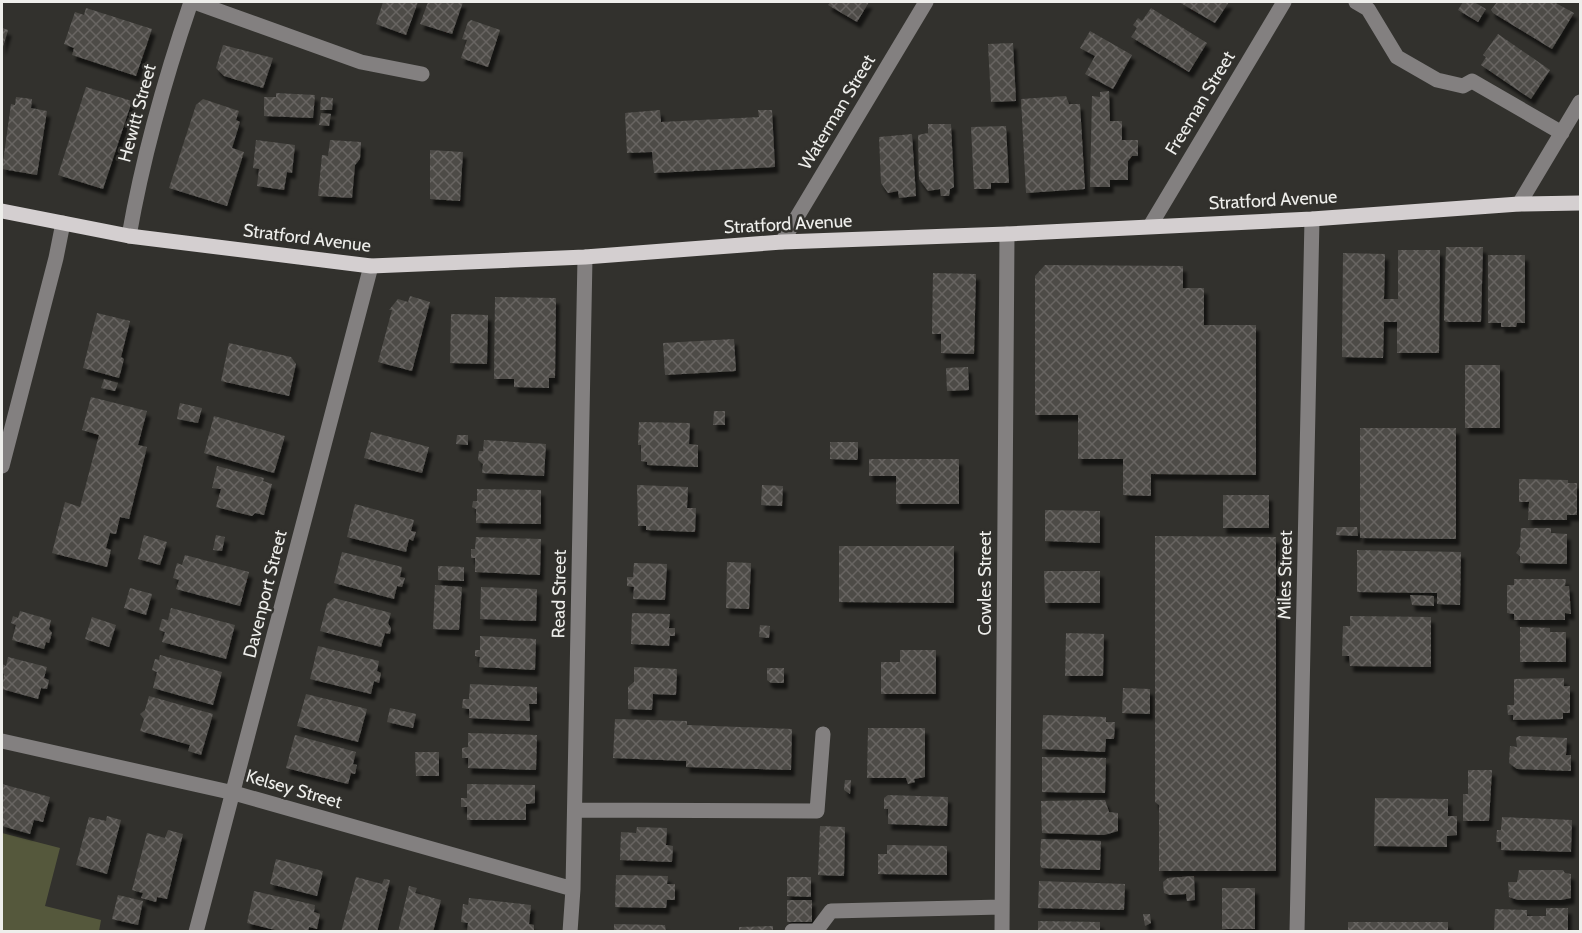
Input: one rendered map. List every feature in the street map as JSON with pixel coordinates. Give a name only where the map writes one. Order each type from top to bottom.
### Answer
[{"type":"main road","name":"Stratford Avenue","points":[[2,211],[129,236],[371,267],[585,257],[782,242],[1007,234],[1312,219],[1519,204],[1581,203]]},
{"type":"street","points":[[193,2],[361,62],[422,74]]},
{"type":"street","name":"Hewitt Street","points":[[129,236],[136,195],[166,78],[193,2]]},
{"type":"street","name":"Waterman Street","points":[[782,242],[926,2]]},
{"type":"street","name":"Freeman Street","points":[[1150,226],[1284,2]]},
{"type":"street","points":[[1356,2],[1368,9],[1397,57],[1437,80],[1463,86],[1472,81],[1562,133]]},
{"type":"street","points":[[1519,204],[1581,102]]},
{"type":"street","name":"Miles Street","points":[[1297,932],[1312,219]]},
{"type":"street","points":[[2,466],[63,223]]},
{"type":"street","name":"Cowles Street","points":[[1002,932],[1007,234]]},
{"type":"street","name":"Read Street","points":[[570,932],[573,889],[585,257]]},
{"type":"street","name":"Davenport Street","points":[[196,932],[371,267]]},
{"type":"street","points":[[574,810],[817,811],[823,734]]},
{"type":"street","name":"Kelsey Street","points":[[2,741],[234,793],[573,889]]},
{"type":"street","points":[[792,931],[816,931],[831,911],[1002,907]]},
{"type":"green space","points":[[2,833],[60,848],[45,906],[101,920],[99,931],[2,931]]},
{"type":"building","points":[[383,2],[418,2],[406,35],[376,24]]},
{"type":"building","points":[[428,2],[463,2],[452,34],[420,24]]},
{"type":"building","points":[[830,2],[869,2],[857,22],[828,5]]},
{"type":"building","points":[[1179,2],[1229,2],[1215,23]]},
{"type":"building","points":[[1463,2],[1474,2],[1486,9],[1478,22],[1458,10]]},
{"type":"building","points":[[1497,2],[1554,2],[1574,13],[1552,49],[1493,13],[1491,10]]},
{"type":"building","points":[[86,8],[152,29],[136,76],[72,55],[74,48],[64,44],[75,12],[84,15]]},
{"type":"building","points":[[1151,8],[1207,43],[1189,72],[1131,37],[1137,28],[1133,25],[1138,18],[1142,21]]},
{"type":"building","points":[[471,20],[500,30],[488,67],[461,58],[467,40],[462,39],[468,22]]},
{"type":"building","points":[[2,28],[8,30],[2,50]]},
{"type":"building","points":[[1090,31],[1132,55],[1113,89],[1085,74],[1095,56],[1080,48]]},
{"type":"building","points":[[1498,34],[1550,70],[1531,99],[1481,65],[1486,57],[1483,55]]},
{"type":"building","points":[[1013,43],[1016,101],[991,102],[988,44]]},
{"type":"building","points":[[223,45],[273,58],[263,88],[224,76],[216,68]]},
{"type":"building","points":[[86,87],[132,101],[103,189],[58,175]]},
{"type":"building","points":[[1109,91],[1110,121],[1122,121],[1122,140],[1138,140],[1138,156],[1132,156],[1128,161],[1128,180],[1110,180],[1110,187],[1090,187],[1092,96],[1100,97],[1100,92]]},
{"type":"building","points":[[276,93],[315,95],[313,118],[264,116],[264,97],[276,97]]},
{"type":"building","points":[[1066,96],[1069,104],[1080,104],[1085,189],[1026,193],[1021,99]]},
{"type":"building","points":[[16,97],[32,99],[31,108],[47,111],[37,175],[2,169],[11,104],[15,105]]},
{"type":"building","points":[[321,97],[333,98],[332,110],[320,110]]},
{"type":"building","points":[[203,99],[239,111],[236,120],[240,122],[232,148],[244,152],[227,206],[169,188],[196,105]]},
{"type":"building","points":[[660,110],[661,122],[759,117],[758,110],[772,110],[775,167],[654,173],[652,152],[627,153],[625,113]]},
{"type":"building","points":[[321,113],[331,114],[329,126],[319,125]]},
{"type":"building","points":[[928,124],[951,124],[954,187],[950,189],[949,196],[941,196],[940,189],[928,191],[919,179],[918,135],[928,133]]},
{"type":"building","points":[[1006,126],[1009,183],[991,183],[991,189],[974,189],[971,127]]},
{"type":"building","points":[[912,134],[916,196],[899,198],[898,191],[888,193],[881,183],[879,137]]},
{"type":"building","points":[[256,140],[295,145],[292,173],[287,172],[284,190],[257,186],[259,169],[253,168]]},
{"type":"building","points":[[330,140],[361,142],[360,159],[355,165],[352,198],[318,196],[322,155],[328,156]]},
{"type":"building","points":[[430,150],[463,152],[460,201],[430,199]]},
{"type":"building","points":[[1446,247],[1483,247],[1481,322],[1446,322],[1444,320]]},
{"type":"building","points":[[1398,250],[1440,250],[1439,353],[1397,353],[1397,322],[1384,322],[1383,358],[1342,357],[1343,253],[1385,254],[1384,299],[1398,299]]},
{"type":"building","points":[[1488,255],[1525,255],[1525,323],[1517,323],[1516,327],[1501,327],[1501,323],[1488,323]]},
{"type":"building","points":[[1045,265],[1183,266],[1183,288],[1204,288],[1204,325],[1256,325],[1256,475],[1151,474],[1151,496],[1123,495],[1123,459],[1078,459],[1078,415],[1035,415],[1035,276]]},
{"type":"building","points":[[933,273],[976,274],[974,354],[941,353],[941,334],[932,334]]},
{"type":"building","points":[[410,296],[430,302],[412,371],[378,362],[392,310],[389,310],[398,299],[408,302]]},
{"type":"building","points":[[495,297],[556,298],[555,378],[549,378],[549,388],[514,387],[514,379],[494,379]]},
{"type":"building","points":[[97,313],[130,321],[121,357],[124,359],[119,378],[83,368]]},
{"type":"building","points":[[451,314],[488,315],[487,364],[450,363]]},
{"type":"building","points":[[734,339],[736,371],[665,375],[663,343]]},
{"type":"building","points":[[229,343],[291,357],[296,364],[289,396],[221,381]]},
{"type":"building","points":[[1465,365],[1500,365],[1500,428],[1465,428]]},
{"type":"building","points":[[968,367],[969,390],[947,391],[946,368]]},
{"type":"building","points":[[104,379],[118,383],[115,391],[101,388]]},
{"type":"building","points":[[91,397],[147,411],[138,445],[147,447],[129,519],[120,517],[116,534],[110,533],[106,548],[111,550],[107,567],[52,553],[65,502],[80,507],[99,435],[82,430]]},
{"type":"building","points":[[180,403],[202,408],[198,423],[177,419]]},
{"type":"building","points":[[714,411],[725,411],[725,425],[713,425]]},
{"type":"building","points":[[214,416],[285,436],[274,473],[204,453]]},
{"type":"building","points":[[639,422],[690,423],[689,444],[698,445],[698,467],[647,465],[647,462],[641,461],[641,445],[638,445]]},
{"type":"building","points":[[1360,428],[1456,428],[1456,539],[1360,538]]},
{"type":"building","points":[[371,432],[429,447],[422,473],[364,458]]},
{"type":"building","points":[[457,435],[468,435],[468,445],[456,444]]},
{"type":"building","points":[[484,440],[546,444],[544,476],[482,473],[483,464],[478,460],[479,451],[483,451]]},
{"type":"building","points":[[830,442],[858,442],[857,460],[830,459]]},
{"type":"building","points":[[869,459],[959,459],[959,504],[896,504],[896,476],[869,476]]},
{"type":"building","points":[[217,466],[264,478],[263,481],[272,484],[264,515],[255,513],[252,516],[216,507],[221,489],[212,488]]},
{"type":"building","points":[[1519,479],[1568,480],[1568,483],[1577,483],[1577,515],[1567,515],[1567,520],[1528,520],[1529,502],[1519,502]]},
{"type":"building","points":[[637,485],[688,487],[687,508],[696,508],[695,532],[646,530],[646,526],[638,526]]},
{"type":"building","points":[[762,485],[783,486],[782,506],[761,505]]},
{"type":"building","points":[[477,489],[541,490],[541,524],[476,523],[476,509],[472,507],[473,501],[477,501]]},
{"type":"building","points":[[1223,495],[1269,495],[1269,528],[1223,528]]},
{"type":"building","points":[[355,504],[414,520],[411,531],[416,532],[413,541],[409,539],[406,552],[347,537]]},
{"type":"building","points":[[1045,510],[1100,511],[1100,543],[1045,541]]},
{"type":"building","points":[[1337,527],[1357,527],[1358,536],[1336,535]]},
{"type":"building","points":[[1521,528],[1551,528],[1551,533],[1567,534],[1567,564],[1520,563],[1520,556],[1516,553],[1520,547]]},
{"type":"building","points":[[144,535],[167,542],[160,565],[138,559]]},
{"type":"building","points":[[216,535],[225,537],[222,551],[213,550]]},
{"type":"building","points":[[1155,536],[1276,537],[1276,871],[1159,871],[1159,805],[1155,802]]},
{"type":"building","points":[[476,537],[541,539],[540,575],[475,572],[475,558],[471,558],[471,549],[475,549]]},
{"type":"building","points":[[839,546],[954,546],[954,603],[839,602]]},
{"type":"building","points":[[1357,550],[1461,552],[1460,605],[1437,604],[1437,593],[1357,592]]},
{"type":"building","points":[[342,552],[402,567],[400,577],[405,578],[402,587],[397,586],[394,599],[334,583]]},
{"type":"building","points":[[185,555],[249,572],[240,606],[176,589],[179,580],[173,578],[177,563],[182,565]]},
{"type":"building","points":[[727,562],[751,563],[749,609],[726,608]]},
{"type":"building","points":[[634,563],[667,564],[665,600],[633,599],[634,587],[627,586],[627,577],[633,577]]},
{"type":"building","points":[[438,566],[464,567],[464,581],[438,580]]},
{"type":"building","points":[[1044,571],[1100,571],[1100,603],[1045,603]]},
{"type":"building","points":[[1514,579],[1566,579],[1565,586],[1569,586],[1571,614],[1565,613],[1565,620],[1514,620],[1514,614],[1507,613],[1507,585],[1514,585]]},
{"type":"building","points":[[435,585],[462,587],[459,630],[433,629]]},
{"type":"building","points":[[481,587],[537,589],[536,621],[480,619]]},
{"type":"building","points":[[130,588],[152,594],[146,615],[124,608]]},
{"type":"building","points":[[1410,595],[1434,596],[1434,606],[1412,605]]},
{"type":"building","points":[[334,598],[391,613],[388,623],[391,628],[390,634],[385,633],[381,647],[320,631],[327,604]]},
{"type":"building","points":[[171,608],[235,625],[226,659],[162,642],[165,632],[159,630],[162,619],[168,620]]},
{"type":"building","points":[[20,611],[51,620],[49,629],[52,633],[44,649],[12,640],[16,625],[11,623],[13,616],[18,618]]},
{"type":"building","points":[[632,613],[670,614],[669,628],[675,628],[675,636],[670,636],[669,646],[631,644]]},
{"type":"building","points":[[1350,616],[1431,617],[1431,667],[1350,666],[1349,656],[1342,656],[1343,626],[1350,626]]},
{"type":"building","points":[[92,617],[116,625],[109,647],[85,639]]},
{"type":"building","points":[[760,625],[770,626],[769,638],[759,637]]},
{"type":"building","points":[[1520,627],[1550,628],[1550,632],[1566,632],[1566,662],[1520,662]]},
{"type":"building","points":[[1066,633],[1104,634],[1103,676],[1065,676]]},
{"type":"building","points":[[480,636],[536,639],[535,670],[479,667],[480,657],[475,656],[475,650],[480,650]]},
{"type":"building","points":[[318,646],[379,661],[377,671],[381,673],[379,683],[374,681],[371,694],[310,679]]},
{"type":"building","points":[[900,650],[936,650],[936,694],[881,694],[881,662],[900,662]]},
{"type":"building","points":[[160,655],[222,672],[213,705],[153,688],[157,672],[152,670],[155,659],[159,660]]},
{"type":"building","points":[[8,657],[47,667],[44,678],[49,680],[47,689],[41,688],[38,699],[2,689],[4,674],[2,664],[6,666]]},
{"type":"building","points":[[634,667],[677,669],[676,695],[653,694],[652,710],[628,709],[628,687],[634,682]]},
{"type":"building","points":[[767,668],[784,668],[784,683],[771,683],[767,680]]},
{"type":"building","points":[[1564,678],[1564,686],[1570,686],[1570,713],[1563,713],[1563,719],[1513,720],[1513,715],[1508,715],[1507,705],[1514,705],[1514,679]]},
{"type":"building","points":[[470,684],[537,687],[537,704],[529,704],[530,721],[469,718],[469,709],[462,708],[463,699],[469,699]]},
{"type":"building","points":[[1123,688],[1150,689],[1150,714],[1122,713]]},
{"type":"building","points":[[306,694],[367,709],[358,742],[297,726]]},
{"type":"building","points":[[149,696],[213,714],[201,755],[188,751],[190,745],[140,731],[144,719],[140,714],[145,710]]},
{"type":"building","points":[[390,708],[416,714],[413,728],[387,722]]},
{"type":"building","points":[[1043,715],[1106,717],[1106,722],[1115,722],[1114,739],[1106,739],[1105,752],[1042,749]]},
{"type":"building","points":[[615,719],[687,721],[687,725],[792,729],[791,770],[686,767],[686,761],[613,758]]},
{"type":"building","points":[[868,728],[925,728],[925,777],[914,779],[915,782],[908,784],[906,778],[867,778]]},
{"type":"building","points":[[468,733],[537,735],[536,770],[468,768],[468,758],[462,758],[462,748],[468,747]]},
{"type":"building","points":[[295,735],[356,752],[353,764],[357,765],[355,774],[351,773],[348,784],[286,768]]},
{"type":"building","points":[[1519,736],[1567,738],[1566,755],[1571,755],[1571,771],[1517,769],[1509,763],[1510,746],[1517,747],[1516,738]]},
{"type":"building","points":[[415,752],[439,752],[439,776],[416,776]]},
{"type":"building","points":[[1042,757],[1106,758],[1105,793],[1042,792]]},
{"type":"building","points":[[1468,770],[1492,770],[1489,821],[1463,821],[1463,794],[1468,794]]},
{"type":"building","points":[[845,780],[851,780],[850,794],[844,790]]},
{"type":"building","points":[[2,784],[50,797],[43,822],[34,820],[30,834],[2,826]]},
{"type":"building","points":[[467,784],[535,785],[535,803],[526,804],[526,820],[467,820],[467,807],[461,807],[461,798],[467,798]]},
{"type":"building","points":[[888,795],[948,797],[947,826],[888,824],[888,809],[884,809],[884,798]]},
{"type":"building","points":[[1375,798],[1448,799],[1448,816],[1457,816],[1457,835],[1447,836],[1447,847],[1374,846]]},
{"type":"building","points":[[1105,800],[1109,812],[1118,813],[1118,831],[1104,835],[1042,833],[1041,801]]},
{"type":"building","points":[[107,816],[121,820],[107,874],[76,865],[89,817],[106,821]]},
{"type":"building","points":[[1502,817],[1572,820],[1571,852],[1501,850],[1501,842],[1496,842],[1497,830],[1501,830]]},
{"type":"building","points":[[820,826],[845,827],[844,876],[818,875]]},
{"type":"building","points":[[637,827],[667,828],[666,845],[673,846],[672,862],[620,860],[621,832],[636,833]]},
{"type":"building","points":[[168,830],[183,834],[167,899],[157,897],[156,902],[141,898],[143,893],[132,890],[147,833],[165,838]]},
{"type":"building","points":[[1041,839],[1101,841],[1100,870],[1042,868],[1040,865]]},
{"type":"building","points":[[887,845],[947,846],[947,875],[878,874],[878,854],[887,854]]},
{"type":"building","points":[[276,859],[323,871],[317,896],[270,884]]},
{"type":"building","points":[[1519,870],[1563,870],[1571,874],[1571,898],[1518,900],[1509,897],[1508,882],[1517,882]]},
{"type":"building","points":[[616,875],[668,876],[667,884],[675,884],[675,900],[667,900],[666,908],[615,907]]},
{"type":"building","points":[[1194,876],[1195,900],[1187,901],[1186,894],[1164,893],[1163,882],[1168,878]]},
{"type":"building","points":[[356,877],[382,884],[384,879],[390,880],[377,932],[341,932]]},
{"type":"building","points":[[787,877],[811,877],[811,897],[787,896]]},
{"type":"building","points":[[1039,881],[1125,884],[1124,910],[1038,908]]},
{"type":"building","points":[[409,886],[417,888],[415,893],[441,900],[433,932],[398,932]]},
{"type":"building","points":[[1222,888],[1255,888],[1255,929],[1222,929]]},
{"type":"building","points":[[254,891],[315,905],[314,912],[320,914],[317,929],[309,927],[308,932],[283,932],[247,923]]},
{"type":"building","points":[[118,895],[143,901],[138,925],[112,919]]},
{"type":"building","points":[[469,898],[531,905],[529,924],[534,925],[534,932],[467,932],[468,923],[461,922],[463,904],[468,905]]},
{"type":"building","points":[[787,900],[812,900],[812,922],[787,922]]},
{"type":"building","points":[[1546,908],[1568,908],[1568,932],[1494,932],[1495,909],[1527,910],[1527,916],[1546,916]]},
{"type":"building","points":[[1143,914],[1150,914],[1151,923],[1145,926]]},
{"type":"building","points":[[1038,921],[1100,922],[1100,932],[1038,932]]},
{"type":"building","points":[[1348,922],[1448,922],[1448,932],[1348,932]]},
{"type":"building","points":[[614,924],[665,925],[666,932],[614,932]]},
{"type":"building","points":[[773,926],[773,932],[739,932],[739,927]]}]
